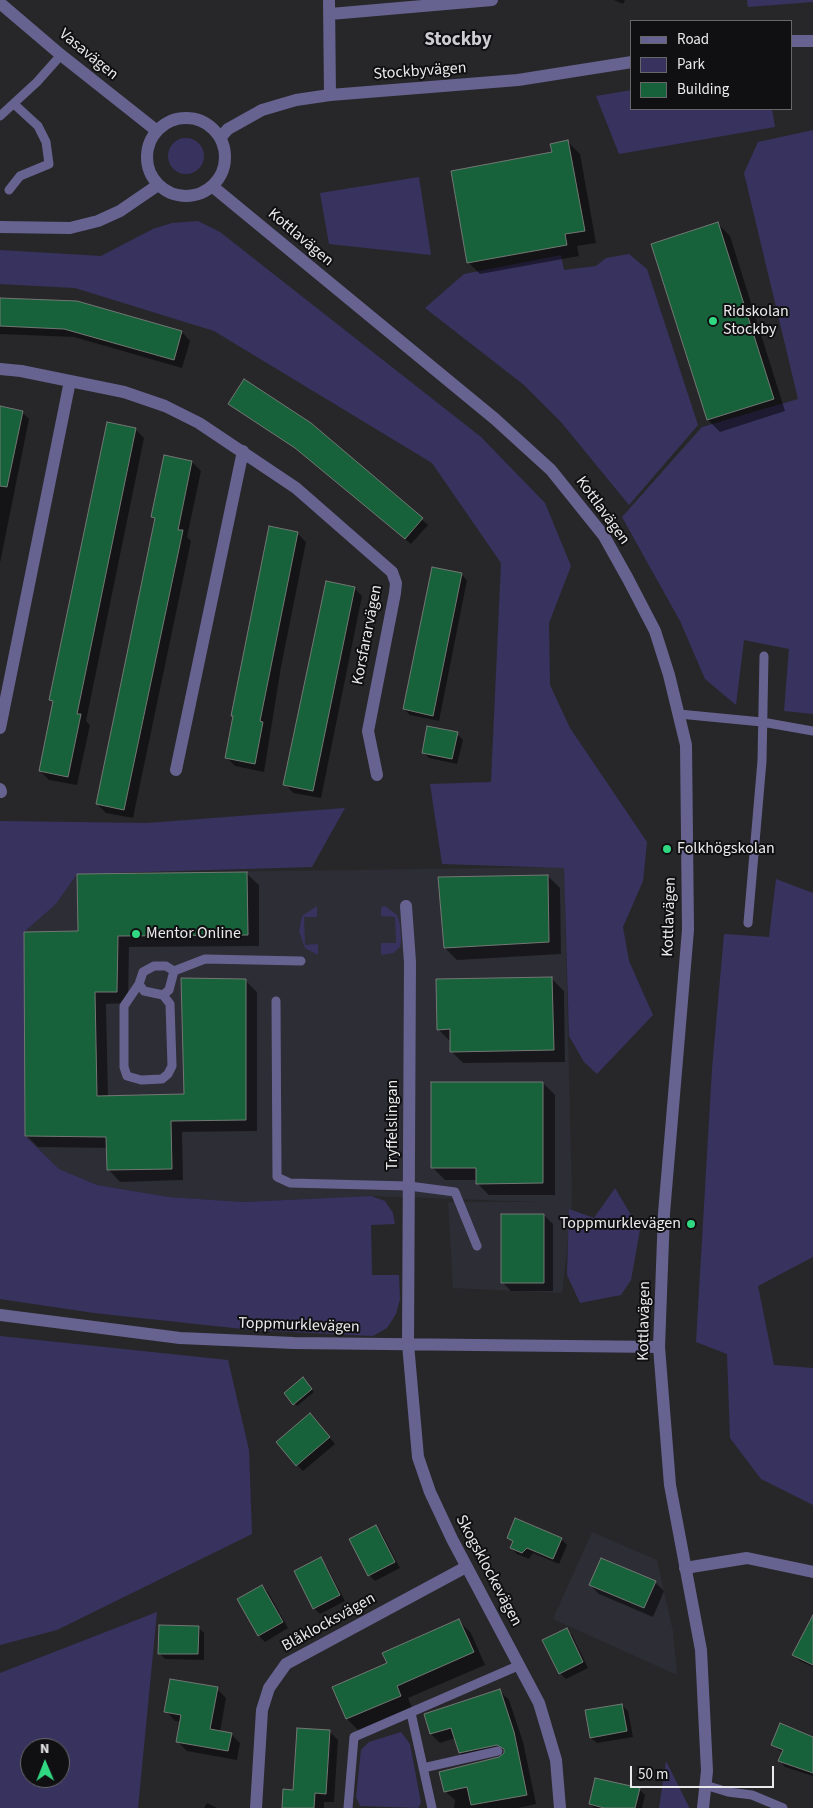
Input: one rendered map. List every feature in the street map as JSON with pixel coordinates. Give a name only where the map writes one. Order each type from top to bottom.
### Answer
[{"type":"street","points":[[329,0],[330,95]]},
{"type":"street","points":[[330,14],[492,0]]},
{"type":"street","name":"Vasavägen","points":[[0,3],[61,55],[157,131]]},
{"type":"street","points":[[793,41],[813,41]]},
{"type":"street","name":"Stockbyvägen","points":[[220,138],[228,129],[262,110],[296,100],[330,95],[518,80],[630,62]]},
{"type":"street","points":[[190,118],[204,123],[220,138],[225,150],[225,162],[221,175],[212,186],[201,194],[184,196],[169,193],[158,185],[151,176],[147,160],[149,145],[157,131],[173,121],[190,118]]},
{"type":"street","points":[[0,227],[70,228],[98,221],[120,211],[158,185]]},
{"type":"street","name":"Kottlavägen","points":[[212,186],[494,419],[550,470],[604,536],[655,631],[686,745],[688,930],[664,1213],[659,1347],[670,1485],[701,1650],[704,1808]]},
{"type":"street","name":"Korsfararvägen","points":[[0,369],[124,392],[165,406],[199,423],[296,488],[392,572],[396,583],[395,593],[368,731],[377,775]]},
{"type":"street","points":[[0,728],[70,381]]},
{"type":"street","points":[[176,770],[243,451]]},
{"type":"street","name":"Tryffelslingan","points":[[406,906],[410,962],[408,1344]]},
{"type":"street","name":"Toppmurklevägen","points":[[0,1315],[180,1338],[294,1343],[659,1347]]},
{"type":"street","name":"Skogsklockevägen","points":[[408,1344],[418,1457],[430,1492],[466,1567],[539,1703],[556,1760],[560,1808]]},
{"type":"street","points":[[686,1568],[747,1558],[813,1572]]},
{"type":"street","name":"Blåklocksvägen","points":[[256,1808],[262,1710],[269,1688],[286,1664],[466,1567]]},
{"type":"lane","points":[[1,112],[14,104],[61,55]]},
{"type":"lane","points":[[9,190],[20,176],[49,164],[46,142],[38,126],[14,104]]},
{"type":"lane","points":[[748,923],[762,761],[764,656]]},
{"type":"lane","points":[[679,714],[762,722],[813,731]]},
{"type":"lane","points":[[140,984],[144,991],[163,995],[170,1004],[172,1066],[168,1074],[162,1079],[141,1080],[127,1076],[124,1067],[124,1006],[140,984],[143,972],[154,966],[166,966],[174,970],[205,959],[300,961]]},
{"type":"lane","points":[[163,995],[169,990],[174,970]]},
{"type":"lane","points":[[276,1001],[277,1177],[290,1183],[409,1186],[455,1192],[477,1246]]},
{"type":"lane","points":[[348,1808],[354,1737],[520,1665]]},
{"type":"lane","points":[[411,1713],[432,1808]]},
{"type":"lane","points":[[423,1768],[498,1751]]},
{"type":"lane","points":[[705,1785],[728,1792],[752,1795],[783,1808]]},
{"type":"shaded area","points":[[564,867],[572,1203],[562,1293],[453,1288],[448,1202],[542,1202],[371,1196],[243,1202],[169,1197],[97,1185],[59,1169],[25,1136],[24,932],[56,904],[77,874]]},
{"type":"shaded area","points":[[592,1532],[657,1560],[673,1632],[677,1675],[553,1619]]},
{"type":"green space","points":[[747,0],[813,0],[813,2],[748,7]]},
{"type":"green space","points":[[630,90],[630,110],[772,110],[775,127],[619,154],[596,96]]},
{"type":"green space","points":[[813,130],[813,714],[784,711],[789,649],[744,640],[736,705],[705,679],[680,621],[622,517],[702,427],[798,399],[744,173],[758,142]]},
{"type":"green space","points":[[186,138],[198,144],[204,156],[198,168],[186,174],[174,168],[168,156],[174,144]]},
{"type":"green space","points":[[419,177],[431,255],[329,244],[320,193]]},
{"type":"green space","points":[[198,221],[220,232],[481,437],[545,503],[571,566],[549,623],[550,685],[570,728],[647,842],[643,881],[623,927],[629,961],[653,1015],[597,1074],[584,1062],[569,1036],[564,868],[442,864],[430,784],[491,782],[501,563],[432,463],[214,331],[75,288],[0,284],[0,250],[101,256],[153,229],[172,223]]},
{"type":"green space","points":[[629,254],[647,269],[698,425],[629,505],[561,422],[524,385],[425,308],[464,274],[561,255],[564,270],[596,266],[606,258]]},
{"type":"green space","points":[[345,808],[312,867],[77,874],[56,904],[24,932],[25,1136],[59,1169],[97,1185],[169,1197],[243,1202],[371,1196],[385,1201],[393,1213],[395,1224],[371,1225],[372,1275],[399,1275],[400,1299],[396,1314],[387,1328],[373,1336],[252,1330],[94,1313],[0,1299],[0,821],[147,823]]},
{"type":"green space","points":[[776,879],[813,893],[813,1257],[758,1286],[774,1365],[813,1368],[813,1505],[761,1479],[730,1438],[727,1354],[696,1342],[712,1069],[724,934],[769,937]]},
{"type":"green space","points":[[317,906],[317,917],[304,917],[305,945],[318,944],[318,955],[305,948],[299,931],[302,916]]},
{"type":"green space","points":[[385,906],[397,915],[400,924],[401,940],[400,947],[393,953],[381,955],[381,943],[396,943],[395,917],[381,916],[381,907]]},
{"type":"green space","points":[[615,1188],[640,1230],[631,1280],[621,1295],[580,1303],[567,1275],[569,1209],[594,1218]]},
{"type":"green space","points":[[0,1336],[228,1360],[249,1450],[252,1534],[57,1630],[0,1645]]},
{"type":"green space","points":[[157,1612],[138,1808],[0,1808],[0,1673]]},
{"type":"green space","points":[[401,1732],[410,1744],[421,1803],[418,1808],[360,1806],[356,1797],[361,1750],[369,1742]]},
{"type":"green space","points":[[666,1761],[689,1807],[689,1808],[659,1808]]},
{"type":"building","points":[[568,140],[585,231],[565,234],[567,245],[467,263],[451,171],[552,152],[550,144]]},
{"type":"building","name":"Ridskolan Stockby","points":[[718,222],[774,399],[707,420],[651,244]]},
{"type":"building","points":[[0,298],[77,301],[182,331],[174,360],[64,329],[0,326]]},
{"type":"building","points":[[244,379],[311,423],[423,518],[405,539],[295,448],[228,404]]},
{"type":"building","points":[[0,406],[23,411],[7,487],[0,486]]},
{"type":"building","points":[[107,422],[136,428],[77,714],[81,714],[68,777],[39,771],[53,701],[49,700]]},
{"type":"building","points":[[164,455],[192,461],[178,530],[183,530],[124,810],[96,804],[155,518],[151,517]]},
{"type":"building","points":[[269,526],[298,532],[260,721],[263,722],[255,764],[225,758],[233,716],[231,716]]},
{"type":"building","points":[[432,567],[462,573],[433,716],[403,709]]},
{"type":"building","points":[[326,581],[355,587],[313,791],[283,785]]},
{"type":"building","points":[[427,726],[458,732],[452,759],[422,753]]},
{"type":"building","points":[[247,872],[248,935],[118,936],[117,992],[95,992],[97,1096],[184,1094],[181,978],[246,979],[246,1120],[171,1121],[172,1169],[107,1170],[106,1137],[25,1136],[24,932],[78,931],[77,874]]},
{"type":"building","points":[[548,875],[549,942],[444,948],[438,877]]},
{"type":"building","points":[[552,977],[554,1050],[450,1052],[450,1029],[437,1030],[436,979]]},
{"type":"building","points":[[431,1082],[543,1082],[543,1183],[476,1184],[476,1168],[431,1168]]},
{"type":"building","points":[[501,1214],[544,1214],[544,1283],[501,1283]]},
{"type":"building","points":[[303,1377],[312,1389],[293,1405],[284,1393]]},
{"type":"building","points":[[310,1413],[330,1437],[296,1466],[276,1442]]},
{"type":"building","points":[[515,1518],[562,1538],[553,1559],[527,1548],[522,1553],[510,1548],[513,1541],[507,1538]]},
{"type":"building","points":[[376,1525],[395,1562],[368,1576],[349,1539]]},
{"type":"building","points":[[321,1557],[340,1595],[313,1609],[294,1571]]},
{"type":"building","points":[[601,1558],[656,1581],[644,1608],[589,1585]]},
{"type":"building","points":[[262,1585],[283,1622],[258,1636],[237,1599]]},
{"type":"building","points":[[813,1615],[813,1665],[792,1655]]},
{"type":"building","points":[[459,1619],[474,1652],[397,1686],[401,1696],[346,1719],[332,1687],[387,1663],[382,1653]]},
{"type":"building","points":[[159,1625],[199,1626],[198,1654],[158,1654]]},
{"type":"building","points":[[567,1628],[583,1662],[559,1674],[542,1640]]},
{"type":"building","points":[[170,1679],[218,1687],[210,1729],[232,1733],[228,1751],[176,1742],[181,1715],[164,1712]]},
{"type":"building","points":[[500,1689],[514,1732],[527,1795],[471,1805],[467,1787],[444,1792],[439,1772],[499,1757],[504,1753],[504,1749],[497,1745],[459,1753],[451,1728],[430,1734],[424,1714]]},
{"type":"building","points":[[622,1704],[627,1731],[590,1738],[585,1710]]},
{"type":"building","points":[[780,1723],[813,1737],[813,1773],[778,1761],[783,1750],[771,1745]]},
{"type":"building","points":[[297,1728],[330,1730],[326,1794],[315,1793],[314,1808],[282,1808],[283,1789],[293,1790]]},
{"type":"building","points":[[595,1778],[640,1788],[635,1808],[604,1808],[589,1804]]},
{"type":"place","name":"Ridskolan Stockby","points":[[713,321]]},
{"type":"place","name":"Folkhögskolan","points":[[667,849]]},
{"type":"place","name":"Mentor Online","points":[[136,934]]},
{"type":"place","name":"Toppmurklevägen","points":[[691,1224]]},
{"type":"district","name":"Stockby","points":[[458,41]]}]
